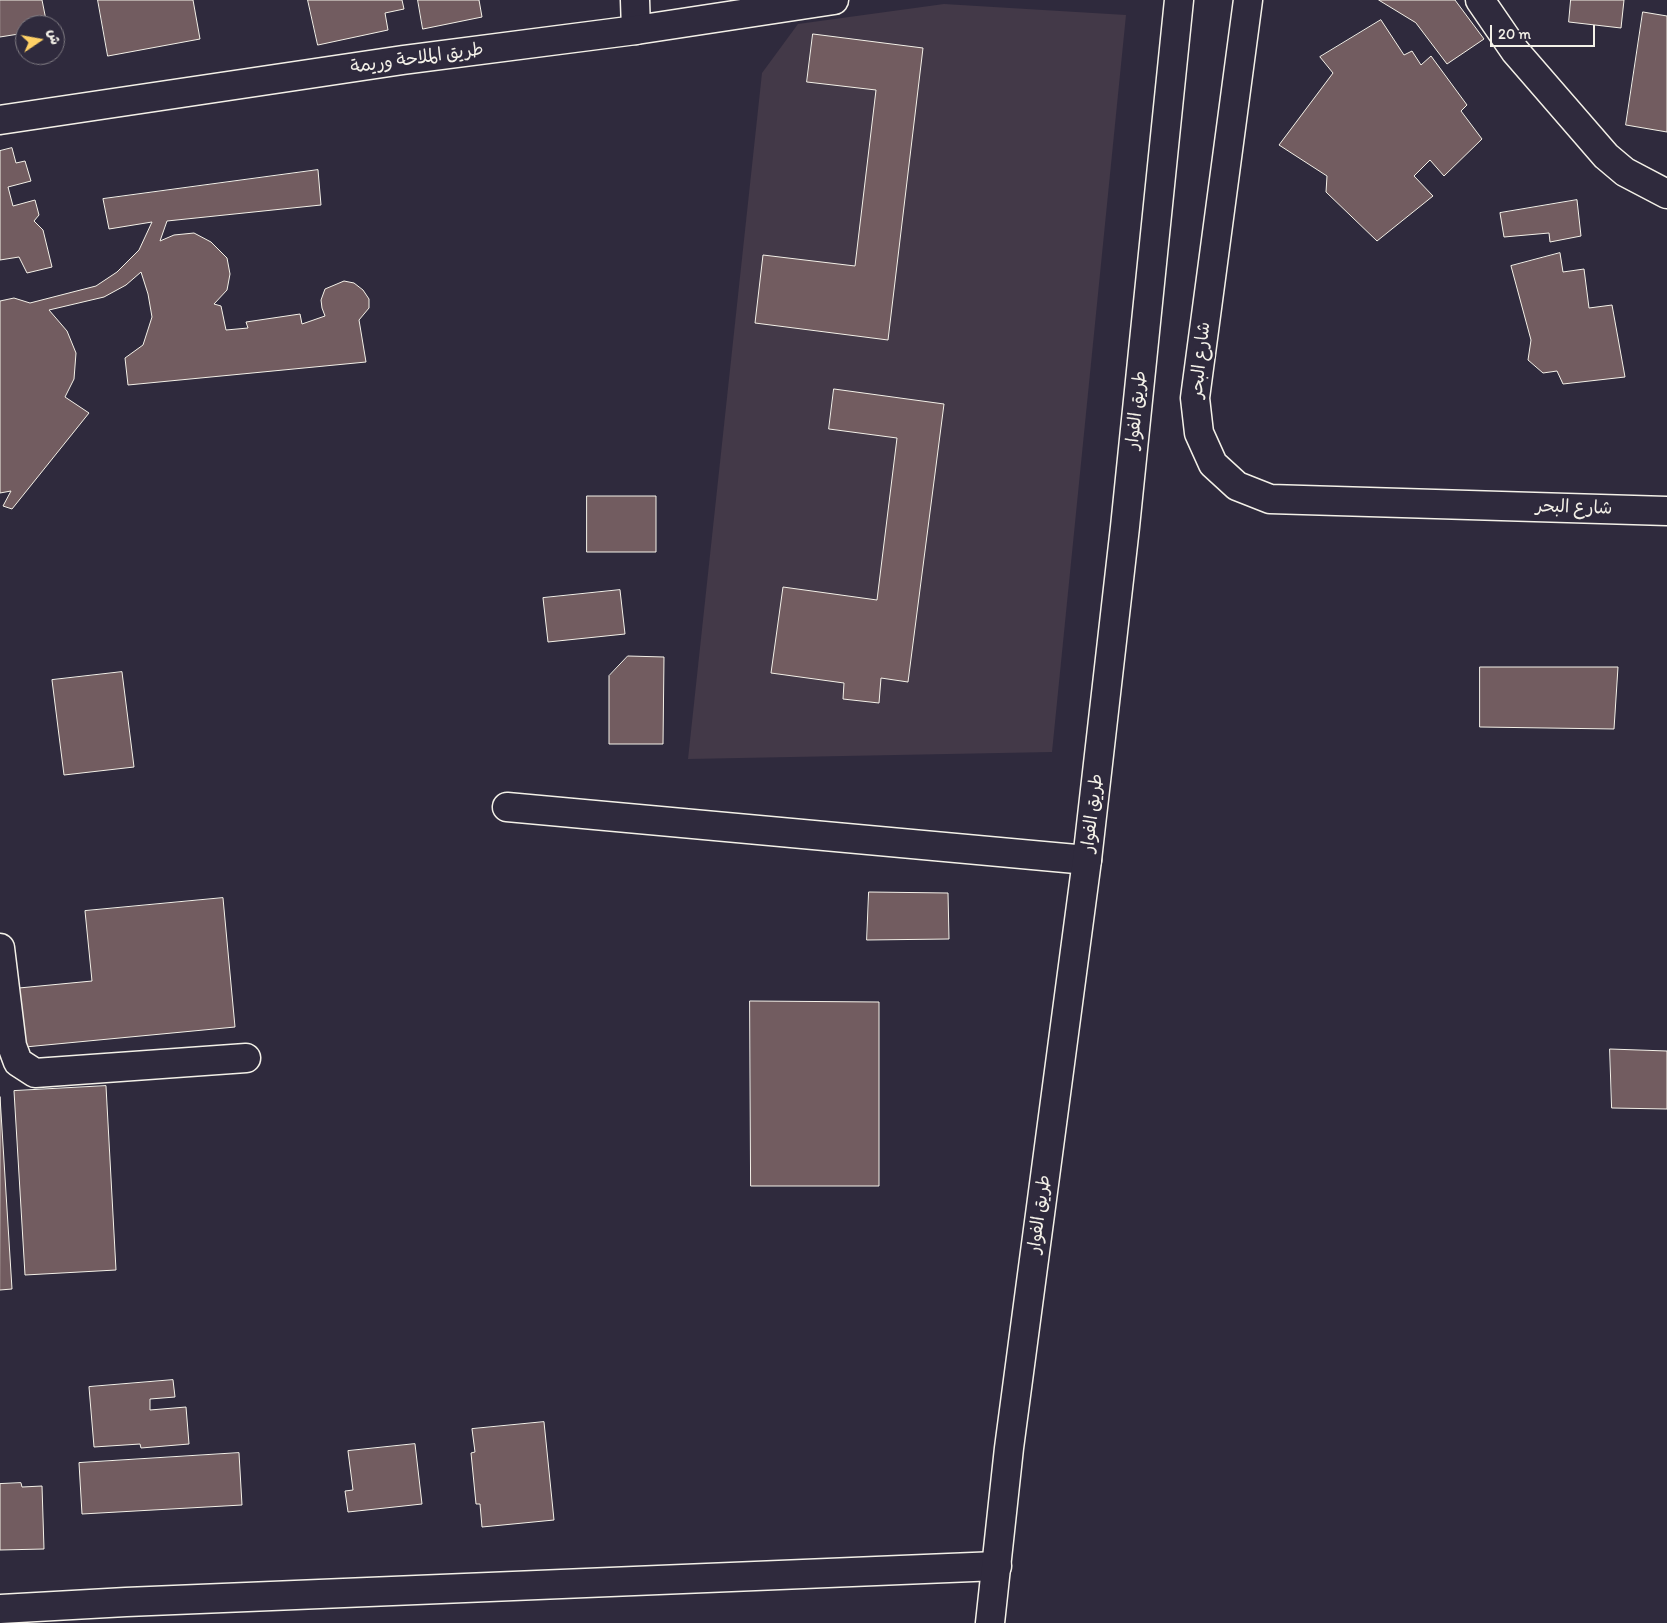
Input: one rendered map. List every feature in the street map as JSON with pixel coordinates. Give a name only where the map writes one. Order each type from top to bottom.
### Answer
[{"type":"street","points":[[635,0],[636,30]]},
{"type":"street","name":"طريق الملاحة وريمة","points":[[0,120],[403,60],[636,30],[834,0]]},
{"type":"street","name":"طريق الفوار","points":[[990,1623],[1009,1448],[1087,860],[1127,507],[1179,0]]},
{"type":"street","name":"شارع البحر","points":[[1248,0],[1195,398],[1199,433],[1213,464],[1237,486],[1270,499],[1667,511]]},
{"type":"street","points":[[1480,0],[1515,51],[1606,156],[1626,172],[1667,194]]},
{"type":"street","points":[[507,807],[1087,860]]},
{"type":"street","points":[[0,948],[6,1047],[18,1062],[35,1073],[246,1058]]},
{"type":"street","points":[[0,1609],[126,1602],[997,1566]]},
{"type":"shaded area","points":[[944,4],[1126,15],[1052,752],[688,759],[762,73],[798,24]]},
{"type":"building","points":[[0,0],[42,0],[45,15],[15,15],[15,35],[0,37]]},
{"type":"building","points":[[98,0],[193,0],[200,39],[108,56]]},
{"type":"building","points":[[308,0],[402,0],[404,9],[385,13],[388,30],[318,45]]},
{"type":"building","points":[[418,0],[479,0],[482,17],[423,29]]},
{"type":"building","points":[[1379,0],[1455,0],[1484,39],[1447,64],[1416,23]]},
{"type":"building","points":[[1571,0],[1624,0],[1621,28],[1569,22]]},
{"type":"building","points":[[1643,12],[1667,16],[1667,132],[1626,125]]},
{"type":"building","points":[[1381,20],[1404,55],[1412,51],[1421,65],[1431,56],[1467,105],[1461,111],[1482,139],[1444,176],[1430,160],[1414,176],[1433,196],[1377,241],[1326,192],[1327,176],[1279,145],[1333,73],[1320,57]]},
{"type":"building","points":[[813,34],[923,48],[888,340],[755,323],[763,255],[855,266],[876,90],[807,82]]},
{"type":"building","points":[[12,148],[16,163],[25,161],[31,181],[8,187],[13,206],[35,200],[39,215],[34,221],[43,230],[52,267],[27,273],[19,257],[0,260],[0,151]]},
{"type":"building","points":[[318,170],[321,205],[167,221],[160,241],[174,235],[194,233],[211,242],[227,258],[230,274],[227,290],[214,304],[221,306],[226,330],[248,328],[246,322],[300,314],[302,324],[325,316],[321,300],[325,289],[344,281],[354,283],[363,290],[369,299],[369,308],[359,320],[366,362],[128,385],[125,358],[143,345],[152,317],[148,294],[141,272],[126,285],[104,297],[49,310],[67,331],[76,353],[74,379],[65,397],[89,413],[12,509],[3,506],[11,491],[0,493],[0,301],[14,298],[30,303],[96,286],[117,272],[139,250],[152,222],[109,229],[103,199]]},
{"type":"building","points":[[1577,200],[1581,236],[1550,242],[1549,233],[1504,237],[1500,213]]},
{"type":"building","points":[[1560,253],[1563,272],[1584,269],[1589,308],[1612,305],[1625,377],[1563,384],[1557,371],[1543,373],[1528,360],[1531,340],[1511,266]]},
{"type":"building","points":[[834,389],[944,404],[908,682],[881,678],[879,703],[843,699],[844,683],[771,673],[783,587],[877,600],[897,438],[829,429]]},
{"type":"building","points":[[587,496],[656,496],[656,552],[587,552]]},
{"type":"building","points":[[620,590],[625,634],[548,642],[543,598]]},
{"type":"building","points":[[628,656],[664,657],[663,744],[609,744],[609,676]]},
{"type":"building","points":[[1480,667],[1618,667],[1614,729],[1480,727]]},
{"type":"building","points":[[122,672],[134,767],[64,775],[52,680]]},
{"type":"building","points":[[869,892],[948,893],[949,939],[867,940]]},
{"type":"building","points":[[223,898],[235,1027],[25,1047],[19,988],[92,981],[85,911]]},
{"type":"building","points":[[750,1001],[879,1002],[879,1186],[751,1186]]},
{"type":"building","points":[[1610,1049],[1667,1051],[1667,1109],[1612,1108]]},
{"type":"building","points":[[106,1086],[116,1270],[25,1275],[14,1091]]},
{"type":"building","points":[[0,1097],[12,1289],[0,1290]]},
{"type":"building","points":[[173,1380],[175,1397],[150,1399],[150,1410],[186,1407],[189,1444],[141,1448],[140,1444],[94,1447],[89,1387]]},
{"type":"building","points":[[544,1422],[554,1520],[482,1527],[480,1504],[476,1504],[471,1453],[475,1452],[472,1429]]},
{"type":"building","points":[[415,1444],[422,1504],[348,1512],[345,1491],[353,1490],[348,1451]]},
{"type":"building","points":[[239,1453],[242,1505],[82,1514],[79,1463]]},
{"type":"building","points":[[21,1483],[22,1487],[42,1486],[44,1549],[0,1550],[0,1484]]}]
